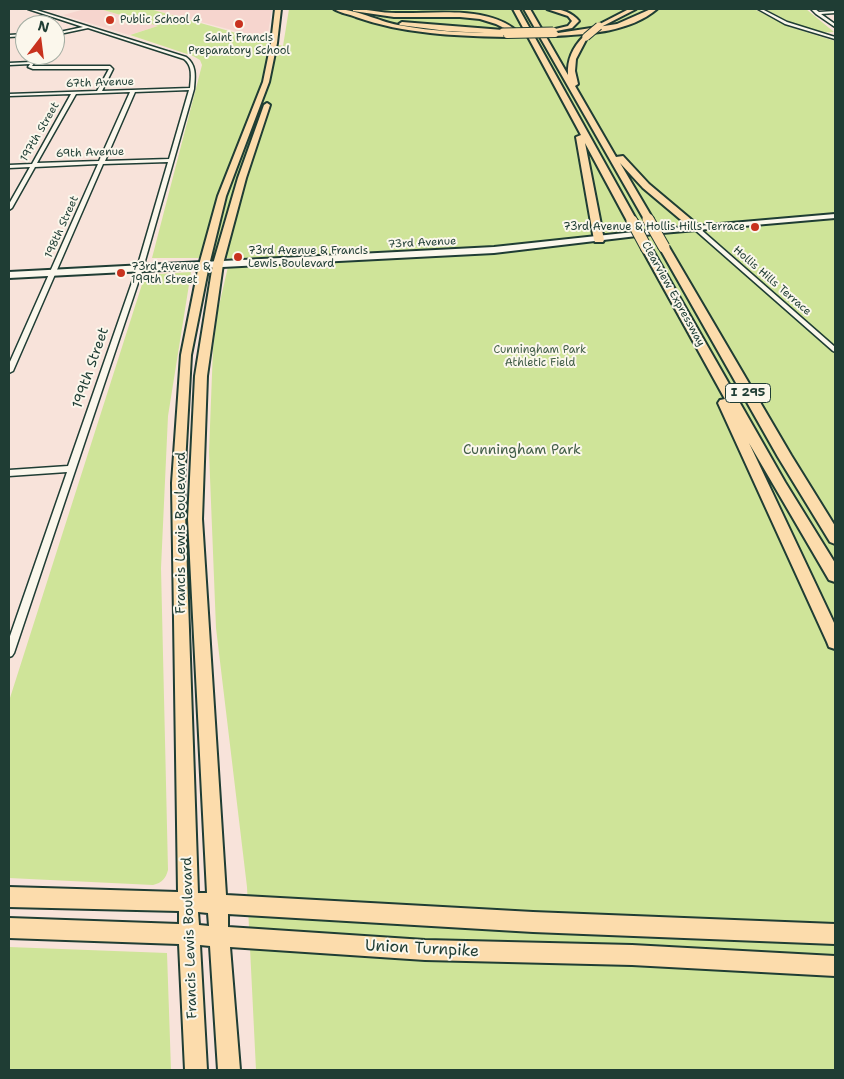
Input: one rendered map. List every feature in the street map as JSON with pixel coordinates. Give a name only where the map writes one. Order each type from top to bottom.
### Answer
[{"type":"highway","points":[[356,9],[408,25],[505,34],[554,33],[570,28],[576,21],[570,15],[550,9]]},
{"type":"highway","points":[[356,9],[394,14],[432,9]]},
{"type":"highway","points":[[356,9],[387,16],[475,17],[499,23],[514,31]]},
{"type":"highway","name":"Clearview Expressway","points":[[516,9],[684,316],[779,484],[835,576]]},
{"type":"highway","name":"Clearview Expressway","points":[[527,9],[755,404],[835,538]]},
{"type":"highway","points":[[599,26],[633,9]]},
{"type":"highway","points":[[486,12],[514,31],[550,71]]},
{"type":"highway","points":[[579,99],[571,75],[570,65],[576,48],[604,21],[605,17]]},
{"type":"highway","points":[[576,119],[599,240]]},
{"type":"highway","points":[[594,126],[641,181],[696,228]]},
{"type":"highway","points":[[684,316],[835,642]]},
{"type":"highway","points":[[755,404],[835,518]]},
{"type":"main road","name":"Francis Lewis Boulevard","points":[[229,1070],[194,519],[201,376],[211,264],[222,196],[266,82],[274,43],[278,9]]},
{"type":"main road","name":"Francis Lewis Boulevard","points":[[196,1070],[188,902],[178,483],[186,355],[211,264],[274,83],[286,9]]},
{"type":"main road","points":[[337,9],[374,21],[411,28],[459,34],[505,34]]},
{"type":"main road","points":[[554,33],[590,32],[617,27],[636,20],[654,9]]},
{"type":"main road","points":[[9,897],[188,902],[533,922],[835,934]]},
{"type":"main road","name":"Union Turnpike","points":[[9,928],[189,934],[425,950],[632,955],[835,966]]},
{"type":"street","points":[[30,9],[190,61],[193,67],[192,89]]},
{"type":"street","points":[[760,9],[786,23],[835,38]]},
{"type":"street","points":[[813,9],[835,26]]},
{"type":"street","points":[[817,12],[835,12]]},
{"type":"street","points":[[65,30],[83,25]]},
{"type":"street","points":[[65,31],[90,27]]},
{"type":"street","points":[[825,35],[835,34]]},
{"type":"street","points":[[31,65],[30,67],[33,68],[109,67],[111,69],[100,92]]},
{"type":"street","name":"67th Avenue","points":[[9,95],[192,89]]},
{"type":"street","name":"199th Street","points":[[9,653],[140,268],[192,89]]},
{"type":"street","name":"198th Street","points":[[9,371],[133,91]]},
{"type":"street","name":"197th Street","points":[[9,208],[74,92]]},
{"type":"street","name":"69th Avenue","points":[[9,166],[31,167],[171,162]]},
{"type":"street","name":"69th Avenue","points":[[9,170],[31,167]]},
{"type":"street","name":"73rd Avenue","points":[[9,275],[494,250],[696,228],[835,216]]},
{"type":"street","name":"Hollis Hills Terrace","points":[[696,228],[835,350]]},
{"type":"street","points":[[9,473],[71,469]]},
{"type":"shaded area","name":"Public School 4","points":[[85,9],[100,9],[159,26],[129,35],[63,15]]},
{"type":"shaded area","name":"Saint Francis Preparatory School","points":[[150,9],[272,9],[267,39]]},
{"type":"green space","name":"Cunningham Park","points":[[100,9],[150,9],[283,46],[289,9],[754,9],[790,27],[835,41],[835,1070],[256,1070],[247,887],[216,628],[209,452],[213,349],[218,310],[230,258],[152,258],[202,65],[200,60],[193,56],[130,35],[158,26]]},
{"type":"green space","points":[[806,9],[834,32],[808,29],[791,23],[767,10]]},
{"type":"green space","points":[[191,272],[168,416],[161,568],[168,870],[165,878],[153,885],[9,878],[9,701],[145,275]]},
{"type":"green space","points":[[9,947],[167,953],[171,1070],[9,1070]]},
{"type":"place","name":"Public School 4","points":[[110,20]]},
{"type":"place","name":"Saint Francis Preparatory School","points":[[239,24]]},
{"type":"place","name":"73rd Avenue & Hollis Hills Terrace","points":[[755,227]]},
{"type":"place","name":"73rd Avenue & Francis Lewis Boulevard","points":[[238,257]]},
{"type":"place","name":"73rd Avenue & 199th Street","points":[[121,273]]},
{"type":"park label","name":"Cunningham Park Athletic Field","points":[[540,356]]}]
